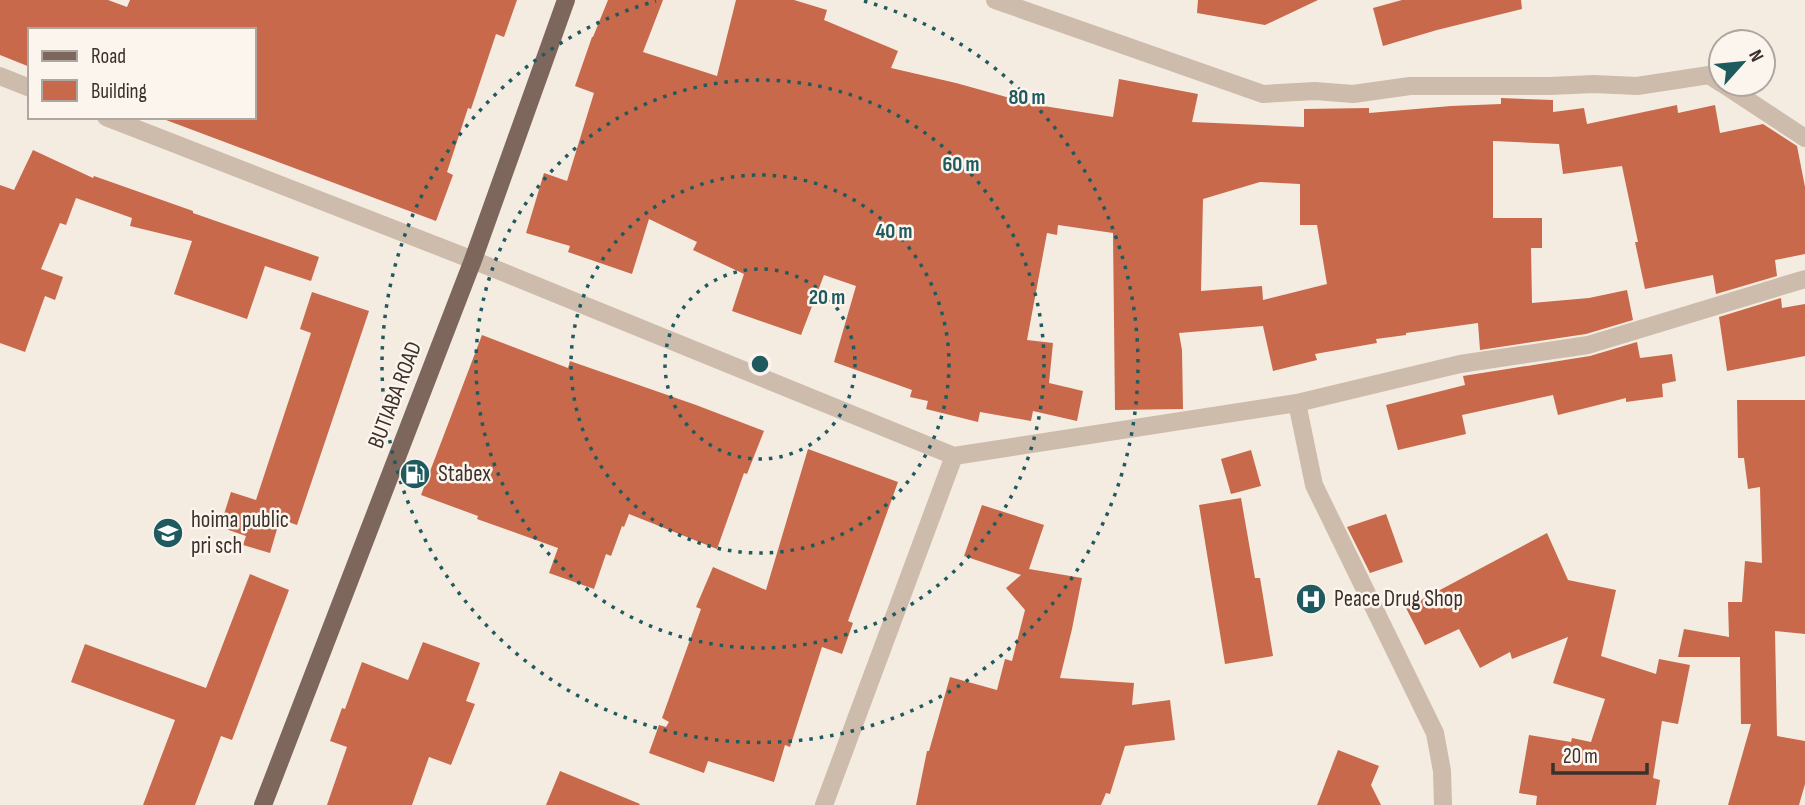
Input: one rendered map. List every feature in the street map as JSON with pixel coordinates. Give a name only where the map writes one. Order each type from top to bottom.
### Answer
[{"type":"main road","name":"BUTIABA ROAD","points":[[263,805],[473,260],[566,0]]},
{"type":"street","points":[[995,0],[1263,94],[1315,91],[1353,94],[1410,86],[1637,86],[1707,75]]},
{"type":"street","points":[[0,76],[28,87]]},
{"type":"street","points":[[1745,98],[1805,138]]},
{"type":"street","points":[[111,119],[473,260],[954,456],[1297,403],[1460,364],[1588,345],[1805,279]]},
{"type":"street","points":[[1297,403],[1314,485],[1434,733],[1442,771],[1443,805]]},
{"type":"street","points":[[824,805],[954,456]]},
{"type":"building","points":[[0,0],[108,0],[127,7],[130,0],[517,0],[504,37],[496,34],[471,109],[468,108],[447,172],[453,175],[436,221],[166,120],[256,119],[256,28],[28,28],[28,66],[0,55]]},
{"type":"building","points":[[608,0],[663,0],[643,52],[717,76],[736,0],[794,0],[827,10],[824,20],[898,51],[891,68],[1031,104],[1113,117],[1119,79],[1198,94],[1192,122],[1304,127],[1304,109],[1369,108],[1369,113],[1501,104],[1501,98],[1553,100],[1553,112],[1584,108],[1587,124],[1677,105],[1678,113],[1715,105],[1720,133],[1763,124],[1797,146],[1805,187],[1805,254],[1775,260],[1777,276],[1716,294],[1713,275],[1645,289],[1622,166],[1563,174],[1559,144],[1493,141],[1493,218],[1542,218],[1542,248],[1531,248],[1532,303],[1589,298],[1627,290],[1633,320],[1586,334],[1480,350],[1478,323],[1406,333],[1376,339],[1377,343],[1315,354],[1317,360],[1273,371],[1263,326],[1179,333],[1182,350],[1183,409],[1115,410],[1113,233],[1058,225],[1057,235],[1047,233],[1027,340],[1053,343],[1049,383],[1083,391],[1077,421],[1033,411],[1031,421],[980,412],[978,422],[926,409],[928,401],[910,397],[912,390],[834,362],[856,286],[824,275],[801,335],[732,311],[744,274],[693,250],[697,242],[649,219],[632,274],[568,252],[570,246],[526,233],[544,173],[567,181],[594,93],[575,86]],"holes":[[[1260,182],[1300,184],[1300,225],[1317,225],[1327,284],[1263,300],[1262,286],[1201,291],[1203,199]]]},
{"type":"building","points":[[1198,0],[1318,0],[1265,25],[1197,13]]},
{"type":"building","points":[[1402,0],[1521,0],[1522,9],[1383,46],[1373,8]]},
{"type":"building","points":[[33,150],[93,178],[94,176],[319,257],[311,281],[265,266],[247,319],[174,294],[192,241],[130,226],[132,218],[76,198],[66,225],[60,223],[41,269],[63,277],[55,300],[45,296],[25,352],[0,343],[0,185],[14,190]]},
{"type":"building","points":[[312,292],[369,311],[297,525],[280,519],[270,553],[243,545],[246,536],[220,527],[231,492],[256,500],[311,333],[300,329]]},
{"type":"building","points":[[1781,298],[1782,308],[1805,304],[1805,356],[1727,371],[1719,317]]},
{"type":"building","points":[[482,335],[568,368],[570,361],[764,431],[747,474],[744,473],[717,549],[629,514],[611,556],[606,554],[594,589],[549,573],[558,548],[477,519],[478,516],[421,495]]},
{"type":"building","points":[[1637,342],[1640,358],[1672,354],[1676,381],[1662,384],[1663,397],[1626,402],[1626,398],[1558,415],[1553,395],[1462,415],[1466,434],[1398,450],[1386,405],[1465,385],[1463,376],[1590,356]]},
{"type":"building","points":[[1737,400],[1805,400],[1805,634],[1775,631],[1777,736],[1805,741],[1805,784],[1799,805],[1728,805],[1751,724],[1741,724],[1740,657],[1678,657],[1684,629],[1729,637],[1728,602],[1742,602],[1745,561],[1762,563],[1760,487],[1748,489],[1744,458],[1738,458]]},
{"type":"building","points":[[808,449],[898,482],[848,621],[853,623],[842,654],[822,647],[790,747],[785,745],[774,782],[708,761],[704,773],[649,753],[659,725],[666,727],[669,722],[662,718],[701,609],[696,607],[713,567],[766,590]]},
{"type":"building","points":[[1251,450],[1261,486],[1231,494],[1221,459]]},
{"type":"building","points":[[1241,498],[1255,578],[1260,578],[1273,656],[1225,664],[1199,505]]},
{"type":"building","points":[[982,505],[1044,525],[1029,569],[1082,578],[1060,678],[1134,683],[1132,705],[1170,700],[1175,740],[1125,746],[1110,794],[1106,793],[1101,805],[916,805],[927,751],[950,677],[997,690],[1005,659],[1012,661],[1025,610],[1006,588],[1021,575],[964,556]]},
{"type":"building","points":[[1386,514],[1403,562],[1370,573],[1347,527]]},
{"type":"building","points":[[1547,533],[1568,580],[1616,590],[1601,656],[1656,674],[1659,659],[1690,665],[1678,724],[1662,721],[1653,778],[1660,780],[1656,805],[1536,805],[1537,796],[1519,793],[1529,735],[1571,742],[1572,738],[1591,742],[1605,699],[1553,683],[1568,637],[1512,659],[1510,652],[1480,668],[1459,629],[1425,645],[1406,608]]},
{"type":"building","points":[[250,574],[289,590],[232,740],[221,736],[195,805],[143,805],[175,720],[71,682],[85,644],[206,688]]},
{"type":"building","points":[[423,642],[480,663],[466,701],[475,704],[451,765],[429,757],[412,805],[327,805],[347,747],[330,741],[362,662],[408,680]]},
{"type":"building","points":[[1338,750],[1379,766],[1371,785],[1381,805],[1317,805]]},
{"type":"building","points":[[560,771],[640,804],[546,805]]},
{"type":"place","name":"Stabex","points":[[415,474]]},
{"type":"place","name":"hoima public pri sch","points":[[168,533]]},
{"type":"place","name":"Peace Drug Shop","points":[[1311,599]]}]
